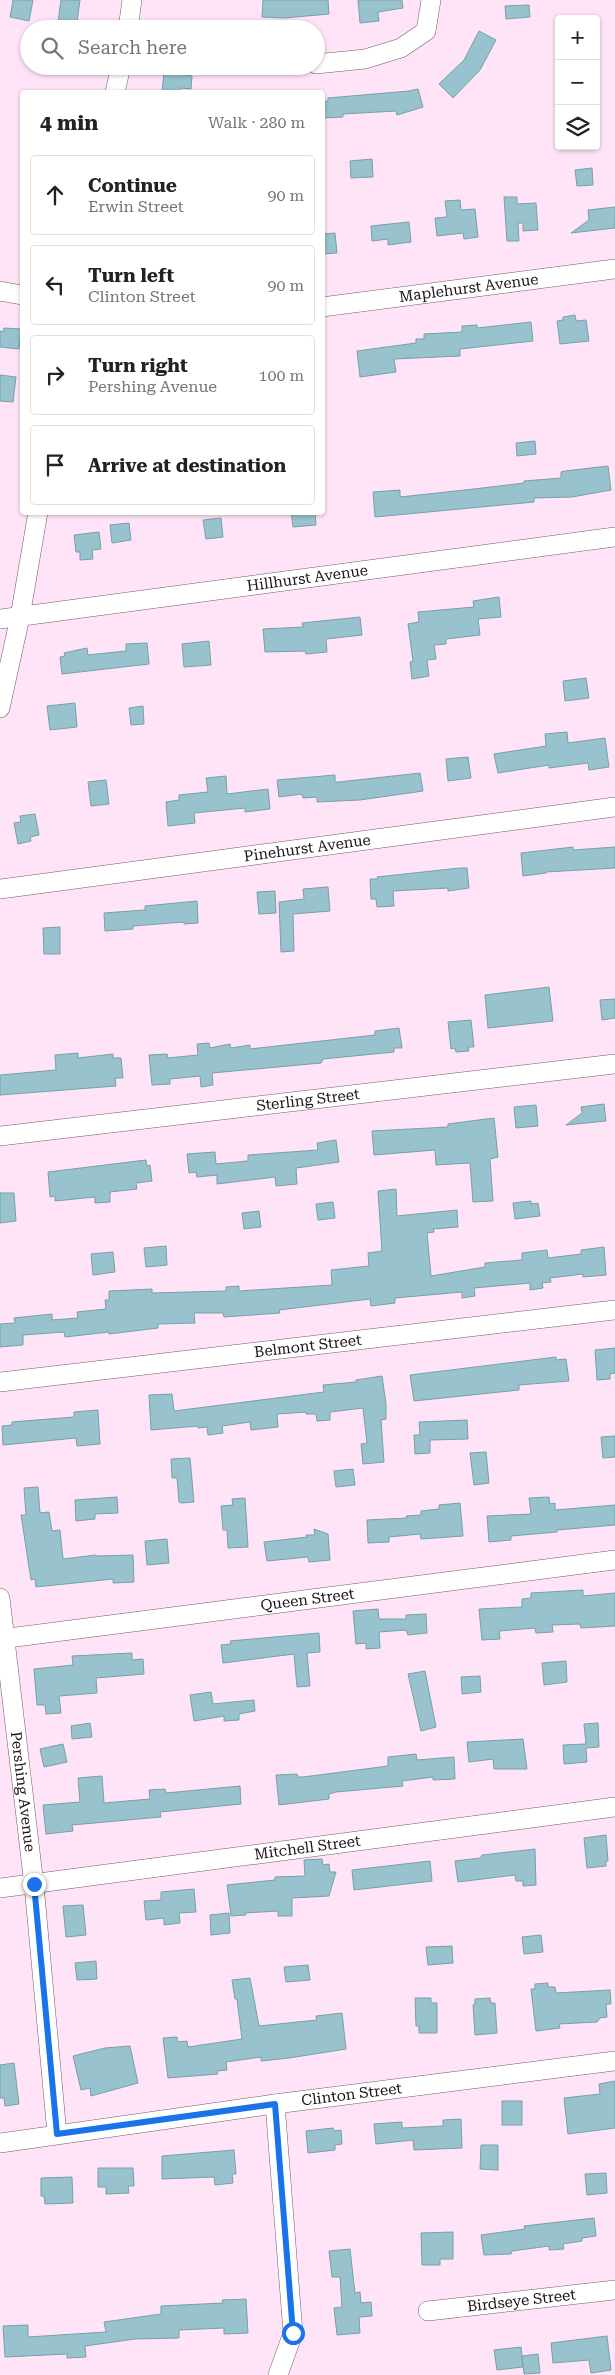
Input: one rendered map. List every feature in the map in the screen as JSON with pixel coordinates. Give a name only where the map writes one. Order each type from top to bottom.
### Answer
[{"type":"street","points":[[129,20],[132,0]]},
{"type":"street","points":[[325,63],[365,59],[401,48],[426,30],[431,0]]},
{"type":"street","points":[[116,90],[119,75]]},
{"type":"street","name":"Maplehurst Avenue","points":[[325,307],[615,269]]},
{"type":"street","points":[[0,291],[20,295]]},
{"type":"street","points":[[0,708],[20,617],[37,515]]},
{"type":"street","name":"Hillhurst Avenue","points":[[0,619],[615,537]]},
{"type":"street","name":"Pinehurst Avenue","points":[[0,889],[615,807]]},
{"type":"street","name":"Sterling Street","points":[[0,1136],[615,1064]]},
{"type":"street","name":"Belmont Street","points":[[0,1382],[615,1310]]},
{"type":"street","name":"Queen Street","points":[[3,1639],[615,1560]]},
{"type":"street","name":"Pershing Avenue","points":[[0,1598],[3,1639],[34,1884],[57,2134]]},
{"type":"street","name":"Mitchell Street","points":[[0,1888],[615,1807]]},
{"type":"street","name":"Clinton Street","points":[[0,2143],[275,2104],[615,2061]]},
{"type":"street","points":[[275,2104],[293,2333],[278,2375]]},
{"type":"street","name":"Birdseye Street","points":[[428,2310],[615,2290]]},
{"type":"building","points":[[13,0],[33,0],[29,20],[10,17]]},
{"type":"building","points":[[61,0],[80,0],[77,20],[58,20]]},
{"type":"building","points":[[263,0],[328,0],[329,14],[284,18],[262,17]]},
{"type":"building","points":[[358,0],[402,0],[403,8],[378,12],[379,21],[360,23]]},
{"type":"building","points":[[529,5],[530,17],[506,19],[505,6]]},
{"type":"building","points":[[479,31],[496,40],[480,70],[453,98],[439,84],[464,60]]},
{"type":"building","points":[[164,75],[192,76],[191,89],[162,90]]},
{"type":"building","points":[[418,89],[423,107],[397,115],[396,111],[343,114],[343,117],[325,118],[325,102],[328,101],[328,98]]},
{"type":"building","points":[[372,159],[373,177],[351,178],[350,161]]},
{"type":"building","points":[[592,168],[593,185],[577,186],[575,170]]},
{"type":"building","points":[[504,197],[517,197],[517,204],[536,203],[538,230],[523,231],[523,223],[518,223],[519,241],[507,241]]},
{"type":"building","points":[[460,200],[461,210],[475,209],[478,237],[464,239],[463,233],[437,236],[435,218],[447,217],[445,201]]},
{"type":"building","points":[[615,207],[615,228],[571,233],[589,220],[588,210]]},
{"type":"building","points":[[409,222],[411,242],[388,245],[388,239],[372,241],[371,226]]},
{"type":"building","points":[[335,233],[337,253],[325,254],[325,234]]},
{"type":"building","points":[[575,315],[576,321],[586,320],[589,341],[560,344],[557,321],[563,320],[563,317]]},
{"type":"building","points":[[531,322],[533,341],[460,349],[460,356],[394,359],[396,372],[360,377],[357,351],[416,343],[416,339],[424,339],[424,334],[462,332],[462,326],[477,325],[477,328]]},
{"type":"building","points":[[4,328],[20,329],[19,349],[0,347],[0,331],[3,332]]},
{"type":"building","points":[[0,375],[16,377],[13,402],[0,401]]},
{"type":"building","points":[[535,441],[536,454],[517,456],[516,443]]},
{"type":"building","points":[[608,466],[611,490],[572,497],[534,498],[534,502],[375,517],[373,492],[400,490],[400,497],[474,489],[524,483],[524,481],[561,478],[561,472]]},
{"type":"building","points":[[291,515],[315,515],[316,525],[293,527]]},
{"type":"building","points":[[221,518],[223,537],[206,539],[203,520]]},
{"type":"building","points":[[129,523],[131,540],[112,543],[110,525]]},
{"type":"building","points":[[99,532],[101,549],[92,550],[93,559],[80,560],[80,552],[76,552],[74,535]]},
{"type":"building","points":[[499,597],[501,617],[478,619],[480,635],[446,639],[446,644],[434,645],[436,659],[427,660],[429,676],[412,679],[410,662],[413,661],[408,624],[419,622],[418,612],[474,607],[473,601]]},
{"type":"building","points":[[360,617],[362,635],[326,639],[327,652],[306,654],[305,651],[265,652],[263,629],[303,627],[302,623]]},
{"type":"building","points":[[209,641],[211,665],[184,667],[182,644]]},
{"type":"building","points":[[147,643],[149,664],[62,674],[60,657],[65,656],[64,653],[87,648],[88,655],[126,651],[126,644]]},
{"type":"building","points":[[586,678],[589,698],[565,701],[563,681]]},
{"type":"building","points":[[75,703],[77,727],[50,730],[47,706]]},
{"type":"building","points":[[143,706],[144,724],[131,725],[129,708]]},
{"type":"building","points":[[567,732],[568,743],[605,738],[609,767],[589,770],[588,763],[549,768],[549,765],[498,773],[494,754],[546,746],[545,734]]},
{"type":"building","points":[[468,757],[471,778],[448,781],[446,759]]},
{"type":"building","points":[[420,773],[423,791],[360,800],[317,802],[317,797],[303,798],[302,794],[279,797],[277,780],[335,775],[335,782],[339,782]]},
{"type":"building","points":[[226,776],[227,794],[268,789],[270,809],[245,812],[245,808],[194,813],[195,823],[168,826],[166,802],[179,800],[179,795],[208,792],[206,778]]},
{"type":"building","points":[[106,780],[109,804],[91,806],[88,782]]},
{"type":"building","points":[[35,814],[39,835],[30,837],[31,841],[18,844],[14,823],[21,822],[20,816]]},
{"type":"building","points":[[573,847],[573,850],[615,847],[615,868],[546,872],[523,876],[521,853]]},
{"type":"building","points":[[467,868],[469,888],[448,891],[448,888],[393,891],[394,906],[377,907],[376,899],[371,899],[370,879]]},
{"type":"building","points":[[328,887],[330,911],[293,914],[294,951],[281,952],[279,902],[304,899],[303,889]]},
{"type":"building","points":[[275,891],[276,913],[259,914],[257,892]]},
{"type":"building","points":[[197,901],[198,923],[184,924],[184,922],[133,926],[133,929],[105,931],[104,913],[145,910],[145,906]]},
{"type":"building","points":[[60,927],[60,954],[44,954],[43,928]]},
{"type":"building","points":[[549,987],[553,1021],[488,1028],[485,995]]},
{"type":"building","points":[[615,999],[615,1018],[602,1020],[600,1000]]},
{"type":"building","points":[[471,1020],[474,1047],[468,1047],[469,1051],[456,1052],[455,1048],[451,1049],[448,1022]]},
{"type":"building","points":[[399,1028],[402,1048],[394,1048],[394,1052],[323,1059],[321,1063],[212,1073],[213,1085],[201,1087],[200,1076],[170,1079],[170,1084],[152,1085],[149,1055],[167,1054],[168,1058],[198,1055],[197,1044],[209,1043],[210,1048],[230,1044],[231,1048],[250,1045],[250,1049],[375,1035],[375,1031]]},
{"type":"building","points":[[78,1053],[78,1058],[113,1054],[113,1058],[121,1058],[123,1078],[115,1078],[116,1086],[0,1095],[0,1075],[56,1070],[55,1055]]},
{"type":"building","points":[[604,1104],[606,1121],[566,1125],[582,1113],[581,1107]]},
{"type":"building","points":[[536,1105],[538,1126],[516,1128],[514,1107]]},
{"type":"building","points":[[494,1118],[498,1157],[490,1159],[493,1201],[473,1202],[470,1163],[436,1165],[435,1150],[374,1155],[372,1131],[448,1127],[448,1124]]},
{"type":"building","points":[[336,1140],[339,1162],[296,1168],[297,1184],[276,1186],[275,1177],[217,1184],[217,1175],[197,1177],[196,1172],[189,1173],[187,1154],[215,1152],[216,1164],[248,1161],[248,1155],[318,1150],[317,1143]]},
{"type":"building","points":[[146,1160],[147,1166],[150,1165],[152,1181],[136,1183],[137,1189],[110,1192],[110,1202],[95,1203],[95,1197],[55,1201],[55,1196],[50,1197],[48,1172]]},
{"type":"building","points":[[396,1189],[397,1216],[457,1210],[458,1227],[433,1229],[434,1232],[427,1233],[431,1276],[485,1267],[485,1263],[522,1260],[522,1253],[547,1250],[548,1258],[581,1254],[581,1250],[604,1247],[606,1275],[583,1277],[583,1274],[550,1278],[551,1282],[542,1283],[543,1288],[530,1290],[530,1283],[474,1288],[475,1296],[462,1298],[462,1292],[395,1298],[395,1303],[371,1306],[370,1299],[279,1310],[280,1313],[224,1317],[223,1313],[194,1313],[195,1323],[158,1324],[158,1328],[109,1334],[109,1332],[65,1337],[64,1332],[23,1335],[23,1345],[0,1347],[0,1324],[15,1323],[14,1318],[52,1314],[52,1320],[78,1318],[77,1312],[106,1309],[105,1300],[109,1300],[109,1291],[152,1289],[152,1293],[226,1291],[226,1287],[239,1286],[239,1291],[332,1285],[331,1270],[369,1266],[368,1253],[382,1251],[378,1191]]},
{"type":"building","points":[[0,1193],[14,1193],[16,1221],[0,1223]]},
{"type":"building","points":[[531,1201],[531,1204],[538,1203],[540,1216],[515,1219],[513,1203]]},
{"type":"building","points":[[333,1202],[335,1218],[318,1220],[316,1204]]},
{"type":"building","points":[[259,1211],[261,1227],[244,1229],[242,1213]]},
{"type":"building","points":[[166,1246],[167,1265],[146,1267],[144,1248]]},
{"type":"building","points":[[113,1252],[115,1272],[93,1275],[91,1254]]},
{"type":"building","points":[[615,1348],[615,1373],[610,1374],[610,1379],[597,1380],[595,1350]]},
{"type":"building","points":[[556,1357],[556,1360],[566,1359],[569,1381],[519,1385],[519,1390],[414,1401],[410,1375]]},
{"type":"building","points":[[382,1376],[386,1404],[386,1419],[381,1420],[384,1462],[363,1464],[361,1444],[367,1443],[363,1408],[330,1412],[330,1420],[317,1421],[316,1414],[306,1414],[306,1412],[277,1414],[278,1427],[251,1430],[250,1422],[222,1426],[223,1433],[208,1435],[207,1427],[198,1428],[198,1426],[151,1430],[149,1395],[172,1394],[174,1411],[324,1392],[323,1385],[356,1382],[356,1380]]},
{"type":"building","points":[[98,1410],[100,1444],[77,1446],[76,1438],[3,1445],[2,1426],[12,1425],[12,1422],[74,1417],[74,1412]]},
{"type":"building","points":[[467,1420],[468,1439],[430,1440],[430,1453],[415,1454],[414,1435],[420,1435],[419,1422]]},
{"type":"building","points":[[615,1436],[615,1457],[603,1458],[601,1437]]},
{"type":"building","points":[[486,1452],[489,1483],[474,1485],[470,1453]]},
{"type":"building","points":[[190,1458],[194,1502],[181,1503],[179,1502],[177,1478],[172,1478],[171,1459]]},
{"type":"building","points":[[353,1469],[355,1485],[336,1487],[334,1471]]},
{"type":"building","points":[[38,1487],[40,1513],[49,1512],[52,1531],[60,1530],[63,1559],[96,1555],[133,1555],[134,1582],[113,1583],[113,1579],[36,1587],[35,1579],[31,1580],[21,1515],[26,1515],[24,1488]]},
{"type":"building","points":[[117,1497],[118,1513],[95,1514],[95,1519],[76,1521],[75,1500]]},
{"type":"building","points":[[549,1497],[550,1504],[555,1503],[555,1510],[615,1505],[615,1525],[511,1536],[511,1540],[489,1542],[487,1516],[531,1514],[529,1498]]},
{"type":"building","points":[[245,1498],[248,1547],[228,1548],[227,1530],[223,1530],[221,1506],[233,1505],[232,1499]]},
{"type":"building","points":[[460,1503],[463,1536],[421,1539],[420,1534],[389,1537],[389,1542],[368,1543],[367,1520],[407,1518],[406,1516],[421,1515],[421,1511],[439,1509],[439,1505]]},
{"type":"building","points":[[314,1529],[328,1534],[330,1560],[309,1562],[308,1557],[267,1561],[264,1542],[315,1535]]},
{"type":"building","points":[[167,1539],[169,1563],[147,1565],[145,1541]]},
{"type":"building","points":[[583,1590],[583,1596],[615,1593],[615,1626],[581,1628],[580,1624],[552,1625],[553,1632],[536,1633],[535,1628],[499,1631],[500,1639],[482,1640],[479,1609],[522,1607],[522,1599],[531,1598],[531,1593]]},
{"type":"building","points":[[378,1609],[379,1619],[406,1619],[406,1615],[426,1614],[427,1633],[408,1635],[406,1630],[379,1632],[380,1648],[366,1649],[366,1643],[356,1644],[353,1611]]},
{"type":"building","points":[[319,1633],[320,1652],[307,1653],[310,1686],[297,1687],[294,1654],[223,1663],[221,1645],[231,1644],[230,1641]]},
{"type":"building","points":[[132,1653],[132,1660],[143,1659],[144,1674],[96,1678],[97,1693],[59,1696],[61,1713],[46,1714],[45,1705],[37,1705],[34,1669],[73,1665],[72,1656]]},
{"type":"building","points":[[566,1661],[567,1682],[544,1685],[542,1663]]},
{"type":"building","points":[[425,1671],[436,1727],[421,1731],[408,1674]]},
{"type":"building","points":[[480,1676],[481,1692],[462,1694],[461,1677]]},
{"type":"building","points":[[211,1692],[213,1704],[254,1700],[255,1711],[239,1714],[239,1720],[224,1721],[224,1716],[194,1721],[190,1695]]},
{"type":"building","points":[[90,1723],[92,1737],[72,1739],[71,1726]]},
{"type":"building","points":[[598,1723],[599,1747],[586,1748],[587,1762],[564,1764],[563,1745],[586,1744],[584,1724]]},
{"type":"building","points":[[523,1739],[527,1769],[494,1769],[493,1759],[469,1762],[467,1742]]},
{"type":"building","points":[[63,1744],[67,1762],[44,1767],[40,1749]]},
{"type":"building","points":[[416,1754],[417,1760],[454,1757],[455,1779],[433,1780],[433,1777],[402,1781],[403,1786],[336,1792],[329,1794],[329,1799],[279,1805],[276,1775],[297,1774],[298,1777],[303,1777],[388,1766],[388,1757]]},
{"type":"building","points":[[102,1776],[104,1803],[150,1799],[149,1790],[165,1789],[166,1793],[240,1786],[241,1804],[160,1812],[161,1817],[72,1825],[73,1831],[46,1834],[43,1805],[80,1802],[78,1778]]},
{"type":"building","points":[[606,1835],[608,1861],[606,1861],[606,1866],[587,1868],[584,1838]]},
{"type":"building","points":[[535,1849],[536,1885],[523,1886],[523,1881],[516,1881],[515,1875],[458,1882],[455,1861],[480,1858],[482,1855]]},
{"type":"building","points":[[322,1859],[323,1865],[329,1864],[330,1872],[336,1872],[329,1896],[292,1898],[292,1916],[278,1916],[278,1911],[245,1913],[246,1915],[231,1916],[227,1885],[275,1880],[275,1877],[305,1876],[304,1860]]},
{"type":"building","points":[[430,1861],[432,1881],[354,1890],[352,1870]]},
{"type":"building","points":[[194,1889],[196,1912],[179,1913],[180,1923],[164,1925],[164,1918],[146,1920],[144,1901],[161,1900],[161,1892]]},
{"type":"building","points":[[83,1905],[86,1935],[66,1937],[63,1906]]},
{"type":"building","points":[[229,1913],[230,1933],[211,1935],[210,1915]]},
{"type":"building","points":[[541,1935],[543,1952],[524,1954],[522,1937]]},
{"type":"building","points":[[452,1946],[453,1963],[428,1965],[426,1947]]},
{"type":"building","points":[[96,1961],[97,1979],[77,1980],[75,1963]]},
{"type":"building","points":[[308,1965],[310,1980],[286,1982],[284,1967]]},
{"type":"building","points":[[250,1978],[259,2026],[317,2020],[316,2016],[342,2013],[346,2049],[289,2058],[261,2061],[261,2057],[226,2062],[227,2070],[217,2071],[218,2074],[168,2078],[163,2038],[177,2037],[178,2042],[187,2041],[188,2047],[242,2039],[237,1999],[235,1999],[232,1980]]},
{"type":"building","points":[[548,1983],[548,1987],[555,1987],[556,1993],[610,1990],[611,2004],[606,2004],[607,2017],[600,2018],[597,2022],[559,2024],[560,2028],[536,2031],[531,1989],[535,1989],[535,1984]]},
{"type":"building","points":[[415,1998],[431,1998],[431,2003],[437,2003],[437,2033],[419,2033],[419,2026],[416,2026]]},
{"type":"building","points":[[490,1998],[491,2003],[495,2003],[497,2033],[475,2035],[473,2005],[475,2004],[475,1999]]},
{"type":"building","points":[[130,2046],[138,2083],[91,2096],[90,2088],[81,2090],[73,2056],[105,2048]]},
{"type":"building","points":[[14,2063],[19,2104],[5,2106],[4,2098],[0,2098],[0,2065]]},
{"type":"building","points":[[615,2081],[615,2128],[568,2134],[564,2098],[600,2094],[599,2084]]},
{"type":"building","points":[[502,2101],[522,2101],[522,2125],[502,2125]]},
{"type":"building","points":[[461,2119],[462,2148],[414,2150],[413,2140],[376,2144],[374,2124],[402,2122],[402,2128],[443,2126],[443,2120]]},
{"type":"building","points":[[333,2128],[334,2131],[341,2130],[342,2144],[335,2145],[335,2150],[308,2153],[306,2131]]},
{"type":"building","points":[[481,2145],[498,2145],[498,2170],[480,2169]]},
{"type":"building","points":[[234,2150],[236,2174],[232,2174],[233,2183],[215,2185],[214,2177],[162,2179],[162,2156]]},
{"type":"building","points":[[98,2168],[133,2168],[134,2186],[128,2186],[129,2193],[106,2194],[106,2187],[98,2187]]},
{"type":"building","points":[[606,2173],[607,2193],[587,2195],[585,2174]]},
{"type":"building","points":[[72,2177],[73,2203],[45,2204],[44,2196],[41,2196],[41,2178]]},
{"type":"building","points":[[594,2218],[596,2236],[582,2238],[582,2241],[563,2244],[564,2249],[549,2250],[549,2246],[512,2251],[511,2254],[484,2255],[481,2235],[525,2229],[524,2226]]},
{"type":"building","points":[[453,2232],[453,2259],[440,2259],[440,2265],[422,2265],[421,2233]]},
{"type":"building","points":[[350,2249],[355,2293],[360,2292],[361,2303],[371,2302],[372,2316],[359,2317],[360,2333],[337,2335],[334,2308],[342,2307],[340,2277],[332,2277],[329,2251]]},
{"type":"building","points":[[246,2299],[248,2333],[224,2334],[224,2328],[179,2330],[179,2338],[135,2339],[85,2346],[86,2357],[67,2358],[67,2354],[5,2357],[3,2326],[28,2325],[28,2337],[106,2332],[104,2322],[161,2314],[161,2306],[223,2303],[222,2300]]},
{"type":"building","points":[[607,2336],[611,2370],[591,2373],[589,2360],[553,2363],[551,2343]]},
{"type":"building","points":[[521,2347],[523,2367],[497,2370],[494,2350]]},
{"type":"building","points":[[538,2354],[540,2373],[524,2374],[522,2356]]},
{"type":"route","points":[[34,1884],[57,2134],[275,2104],[293,2333]]}]
